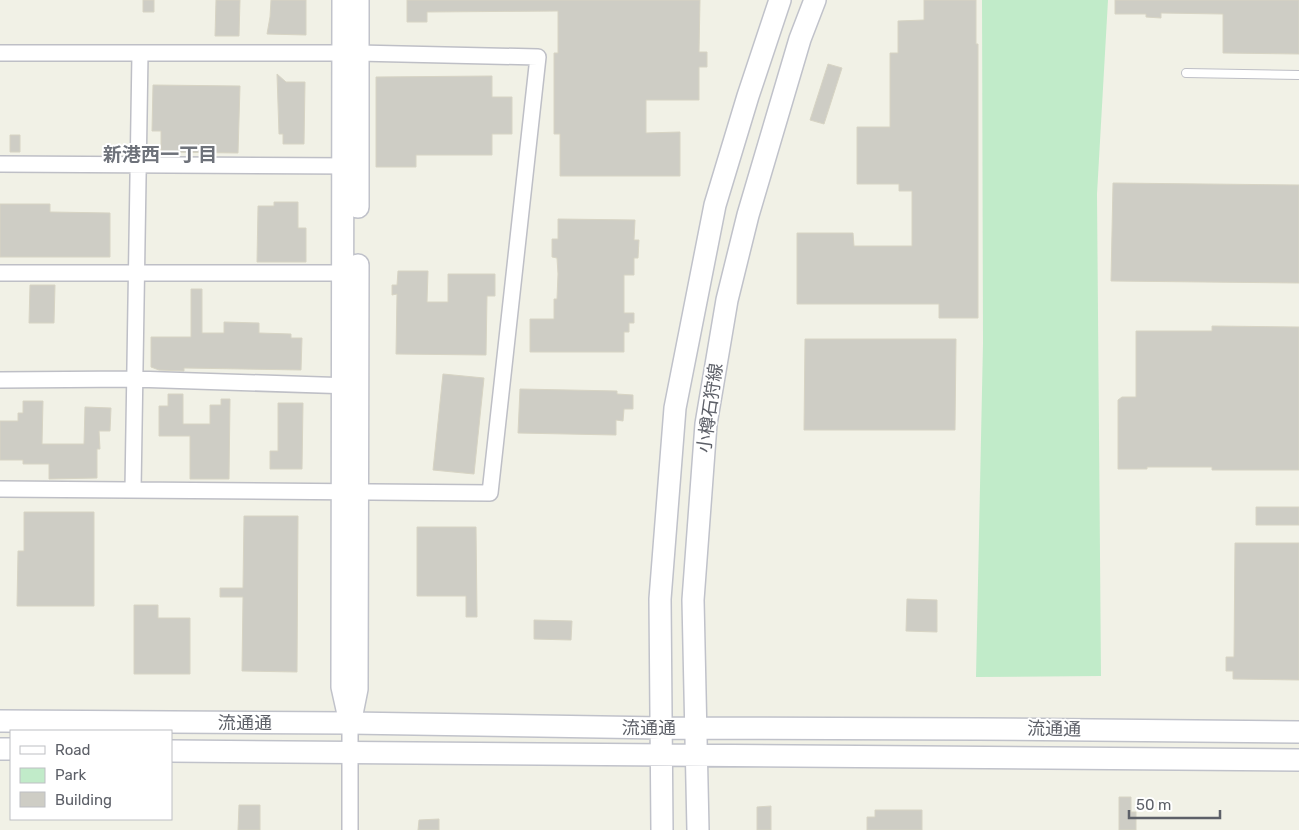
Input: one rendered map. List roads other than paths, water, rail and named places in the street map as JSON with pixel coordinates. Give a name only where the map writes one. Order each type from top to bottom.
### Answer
[{"type":"street","points":[[344,0],[351,54],[350,492],[357,689],[350,723],[350,830]]},
{"type":"street","points":[[351,54],[358,0]]},
{"type":"street","name":"小樽石狩線","points":[[662,830],[660,599],[675,408],[714,205],[780,0]]},
{"type":"street","name":"小樽石狩線","points":[[698,830],[692,600],[706,424],[727,300],[748,214],[800,40],[815,0]]},
{"type":"street","points":[[0,53],[351,54],[538,57],[490,493],[0,489]]},
{"type":"street","points":[[133,490],[140,54]]},
{"type":"street","points":[[0,164],[351,166]]},
{"type":"street","points":[[0,273],[350,273]]},
{"type":"street","points":[[0,380],[134,379],[350,386]]},
{"type":"street","name":"流通通","points":[[0,721],[1299,732]]},
{"type":"street","name":"流通通","points":[[172,751],[1299,760]]},
{"type":"lane","points":[[1186,73],[1299,75]]},
{"type":"district","name":"新港西一丁目","points":[[160,154]]}]
